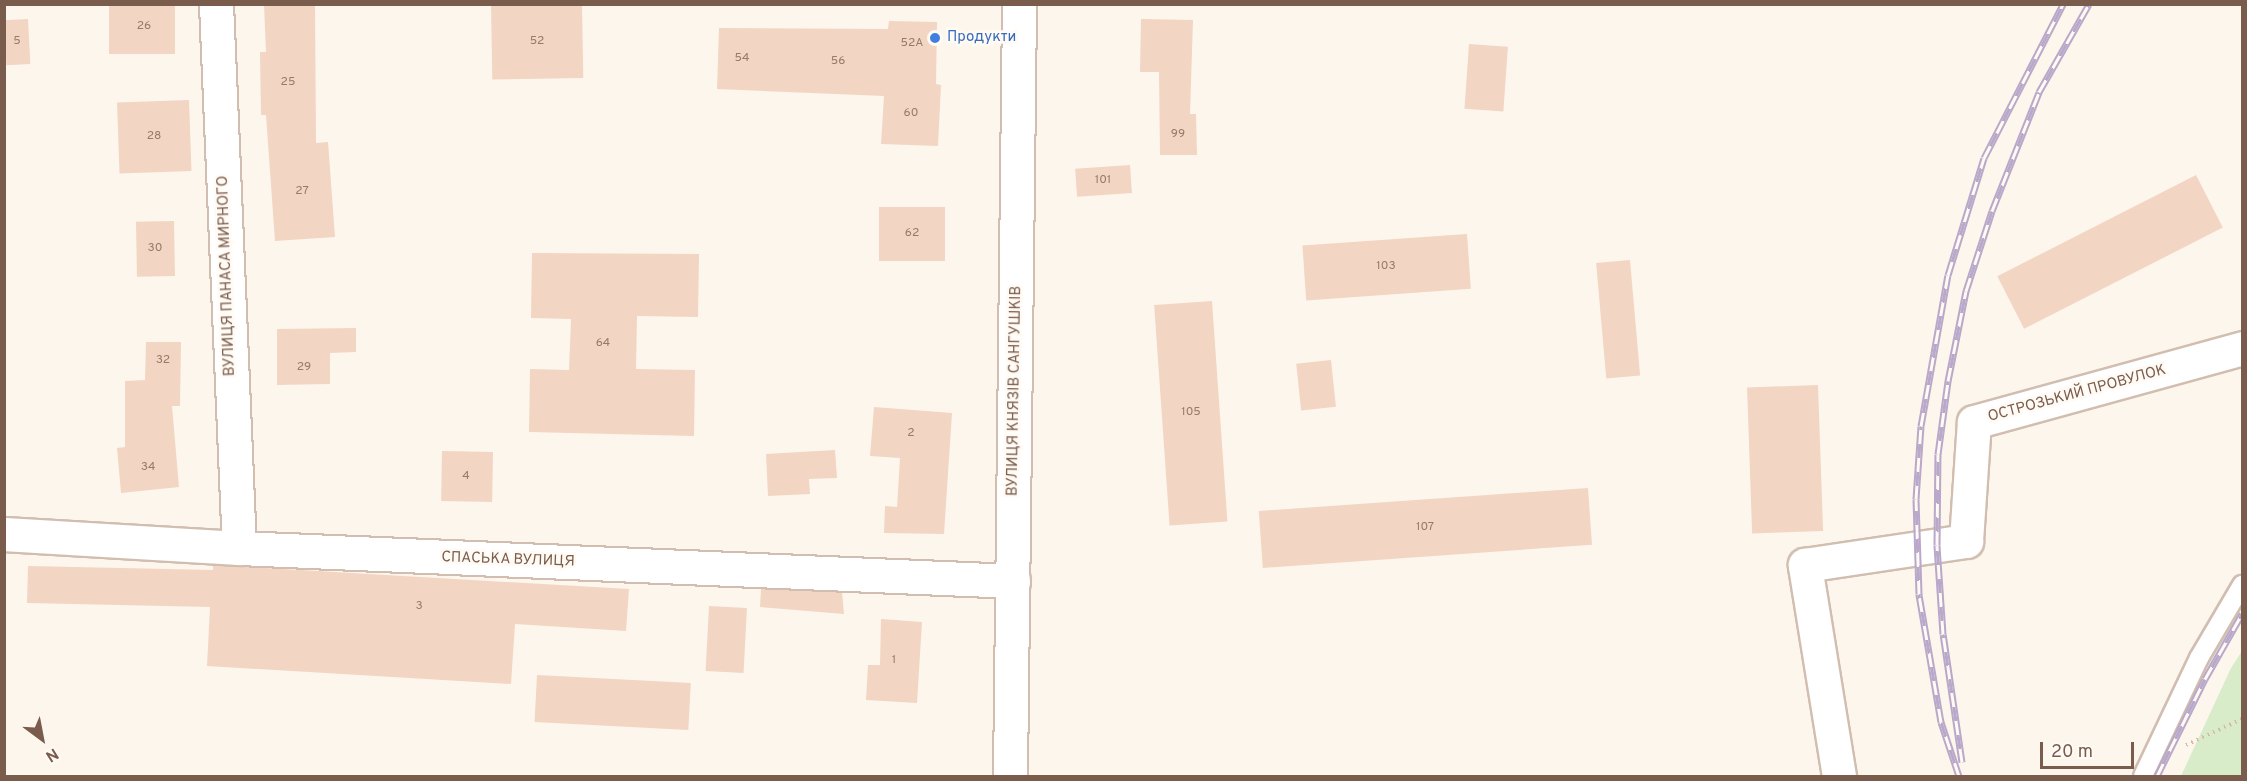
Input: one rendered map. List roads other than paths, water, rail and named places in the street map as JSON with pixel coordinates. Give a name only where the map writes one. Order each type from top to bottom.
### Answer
[{"type":"street","name":"ВУЛИЦЯ ПАНАСА МИРНОГО","points":[[216,4],[239,548]]},
{"type":"street","name":"ВУЛИЦЯ КНЯЗІВ САНГУШКІВ","points":[[1010,777],[1019,4]]},
{"type":"street","name":"ОСТРОЗЬКИЙ ПРОВУЛОК","points":[[1839,777],[1805,565],[1966,541],[1974,422],[2242,348]]},
{"type":"street","name":"СПАСЬКА ВУЛИЦЯ","points":[[4,534],[239,548],[1013,581]]},
{"type":"lane","points":[[2143,777],[2199,658],[2242,585]]},
{"type":"railway","points":[[1959,776],[1941,722],[1919,594],[1916,499],[1921,426],[1948,275],[1984,158],[2063,4]]},
{"type":"railway","points":[[1962,762],[1943,634],[1937,545],[1938,454],[1948,381],[1966,291],[1992,211],[2039,92],[2089,4]]},
{"type":"railway","points":[[2157,776],[2205,679],[2242,614]]},
{"type":"place","name":"Продукти","points":[[935,38]]}]
